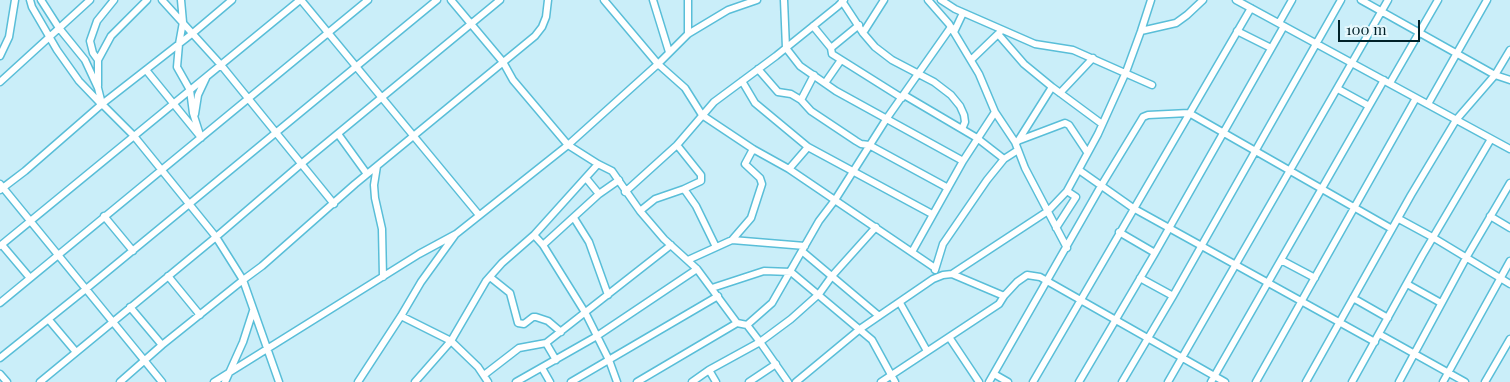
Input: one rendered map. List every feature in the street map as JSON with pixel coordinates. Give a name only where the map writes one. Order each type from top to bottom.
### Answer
[{"type":"street","points":[[0,56],[9,37],[15,0]]},
{"type":"street","points":[[30,0],[49,37],[79,81],[134,136],[216,237],[243,280],[279,382]]},
{"type":"street","points":[[42,0],[59,28],[85,60],[98,88],[102,104]]},
{"type":"street","points":[[0,82],[90,0]]},
{"type":"street","points":[[98,60],[93,54],[90,41],[97,21],[114,0]]},
{"type":"street","points":[[98,88],[98,60],[111,36],[147,0]]},
{"type":"street","points":[[162,0],[221,65],[334,204]]},
{"type":"street","points":[[181,0],[183,22],[177,67],[190,90],[194,117],[201,138]]},
{"type":"street","points":[[162,382],[1,187],[25,171],[102,104],[232,0]]},
{"type":"street","points":[[30,278],[1,246],[300,0],[479,215]]},
{"type":"street","points":[[0,303],[57,254],[368,0]]},
{"type":"street","points":[[0,358],[133,251],[437,0]]},
{"type":"street","points":[[452,0],[503,62],[513,80],[568,145],[612,171],[640,211],[671,245],[697,269],[737,323]]},
{"type":"street","points":[[40,382],[500,0]]},
{"type":"street","points":[[120,382],[162,345],[262,266],[367,174],[535,36],[542,27],[546,17],[548,0]]},
{"type":"street","points":[[604,0],[658,64],[685,88],[702,116],[753,149],[789,169],[936,268]]},
{"type":"street","points":[[653,0],[669,52]]},
{"type":"street","points":[[688,0],[688,34]]},
{"type":"street","points":[[728,10],[736,0]]},
{"type":"street","points":[[214,382],[456,234],[568,145],[658,64],[688,34],[728,10],[757,0]]},
{"type":"street","points":[[784,0],[786,48],[800,66],[836,91],[963,160]]},
{"type":"street","points":[[863,32],[884,0]]},
{"type":"street","points":[[928,0],[952,29],[979,74],[995,112],[1018,141]]},
{"type":"street","points":[[941,0],[999,32],[1035,44],[1066,48],[1126,72],[1152,85]]},
{"type":"street","points":[[796,382],[860,329],[933,279],[952,274],[1048,212],[1067,191],[1102,124],[1126,72],[1151,0]]},
{"type":"street","points":[[1141,31],[1176,22],[1203,0]]},
{"type":"street","points":[[1078,382],[1155,253],[1271,48],[1292,0]]},
{"type":"street","points":[[1122,382],[1202,246],[1254,150],[1340,0]]},
{"type":"street","points":[[1361,0],[1495,75],[1510,80]]},
{"type":"street","points":[[1168,382],[1388,0]]},
{"type":"street","points":[[1213,379],[1369,106],[1387,82],[1438,0]]},
{"type":"street","points":[[1428,104],[1487,0]]},
{"type":"street","points":[[626,192],[677,145],[714,102],[786,48],[843,1],[875,47],[892,60],[943,88],[960,106],[965,122],[962,129]]},
{"type":"street","points":[[1240,1],[1510,149]]},
{"type":"street","points":[[1033,382],[1250,8]]},
{"type":"street","points":[[747,325],[772,303],[819,221],[835,200],[869,145],[918,74],[964,13]]},
{"type":"street","points":[[831,48],[858,25]]},
{"type":"street","points":[[813,26],[831,48],[832,54],[977,138],[1004,159]]},
{"type":"street","points":[[1237,31],[1271,48]]},
{"type":"street","points":[[971,60],[999,32]]},
{"type":"street","points":[[999,32],[1024,64],[1102,124]]},
{"type":"street","points":[[1306,382],[1456,120],[1495,75],[1510,50]]},
{"type":"street","points":[[1060,93],[1093,58]]},
{"type":"street","points":[[825,83],[841,60]]},
{"type":"street","points":[[758,69],[778,92],[791,94],[801,100],[811,111],[856,141],[869,145],[948,188]]},
{"type":"street","points":[[146,70],[201,138]]},
{"type":"street","points":[[801,100],[814,75]]},
{"type":"street","points":[[194,117],[198,95],[207,76]]},
{"type":"street","points":[[742,81],[755,103],[808,147],[932,214]]},
{"type":"street","points":[[1052,87],[1018,141],[1018,150],[1025,168],[1067,248]]},
{"type":"street","points":[[1338,88],[1369,106]]},
{"type":"street","points":[[1256,382],[1416,98]]},
{"type":"street","points":[[912,252],[963,160],[995,112]]},
{"type":"street","points":[[990,382],[1101,186],[1143,117],[1148,115],[1188,113],[1392,229]]},
{"type":"street","points":[[1018,141],[1065,123],[1069,125],[1087,152]]},
{"type":"street","points":[[338,134],[367,174]]},
{"type":"street","points":[[1352,382],[1431,240],[1434,238],[1491,138]]},
{"type":"street","points":[[640,211],[656,199],[701,181],[701,175],[677,145]]},
{"type":"street","points":[[789,169],[808,147]]},
{"type":"street","points":[[688,260],[732,240],[751,218],[762,184],[760,178],[746,164],[753,149]]},
{"type":"street","points":[[933,279],[943,244],[1004,159],[1018,150]]},
{"type":"street","points":[[415,382],[451,341],[490,277],[502,263],[534,235],[598,164]]},
{"type":"street","points":[[378,166],[374,185],[382,229],[383,277]]},
{"type":"street","points":[[1079,170],[1133,208],[1375,342]]},
{"type":"street","points":[[586,178],[599,194]]},
{"type":"street","points":[[543,245],[599,194],[620,180]]},
{"type":"street","points":[[1398,382],[1466,258],[1510,183]]},
{"type":"street","points":[[684,189],[696,206],[716,247]]},
{"type":"street","points":[[1056,228],[1076,197],[1067,191]]},
{"type":"street","points":[[104,216],[133,251]]},
{"type":"street","points":[[1490,216],[1510,228]]},
{"type":"street","points":[[574,218],[590,242],[608,295]]},
{"type":"street","points":[[1398,219],[1434,238],[1510,284]]},
{"type":"street","points":[[692,382],[709,370],[760,342],[791,319],[819,294],[832,276],[876,227]]},
{"type":"street","points":[[1119,232],[1155,253]]},
{"type":"street","points":[[358,382],[421,282],[456,234]]},
{"type":"street","points":[[534,235],[543,245],[586,314],[609,360],[617,382]]},
{"type":"street","points":[[732,240],[804,249],[879,316]]},
{"type":"street","points":[[484,375],[519,348],[546,343],[586,314],[671,245]]},
{"type":"street","points":[[1281,260],[1315,278]]},
{"type":"street","points":[[1443,382],[1510,261]]},
{"type":"street","points":[[516,382],[597,336],[697,269]]},
{"type":"street","points":[[712,288],[764,271],[791,272],[872,340],[895,382]]},
{"type":"street","points":[[952,274],[1004,296]]},
{"type":"street","points":[[881,382],[999,304],[1017,282],[1027,275],[1034,275],[1047,280],[1182,358],[1213,379],[1225,382]]},
{"type":"street","points":[[168,276],[200,315]]},
{"type":"street","points":[[490,277],[510,293],[518,323],[524,324],[533,317],[536,317],[548,321],[561,332]]},
{"type":"street","points":[[1140,278],[1173,296]]},
{"type":"street","points":[[1407,284],[1441,303]]},
{"type":"street","points":[[571,382],[718,296]]},
{"type":"street","points":[[1353,298],[1388,318]]},
{"type":"street","points":[[900,303],[927,351]]},
{"type":"street","points":[[130,307],[162,345]]},
{"type":"street","points":[[225,382],[243,342],[253,311]]},
{"type":"street","points":[[401,316],[451,341],[484,375],[488,382]]},
{"type":"street","points":[[48,320],[76,352]]},
{"type":"street","points":[[637,382],[737,323],[747,325],[788,382]]},
{"type":"street","points":[[1379,334],[1465,382]]},
{"type":"street","points":[[949,337],[978,382]]},
{"type":"street","points":[[1485,382],[1510,341]]},
{"type":"street","points":[[546,343],[556,360]]},
{"type":"street","points":[[749,382],[776,364]]},
{"type":"street","points":[[542,368],[550,382]]},
{"type":"street","points":[[709,370],[716,382]]},
{"type":"street","points":[[0,374],[7,382]]},
{"type":"street","points":[[994,374],[1008,382]]}]
